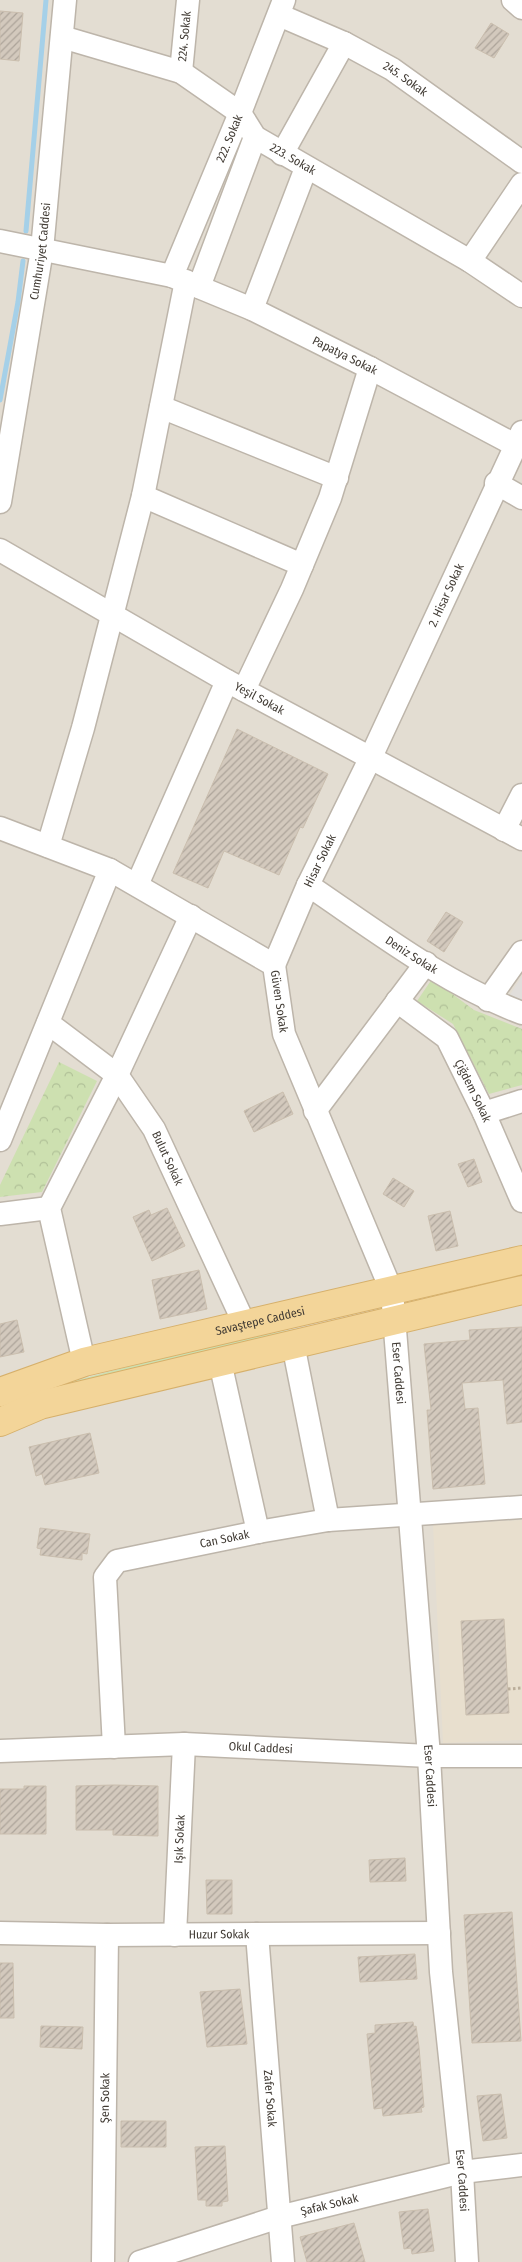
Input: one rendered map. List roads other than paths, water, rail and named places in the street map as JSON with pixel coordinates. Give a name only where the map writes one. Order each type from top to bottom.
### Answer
[{"type":"main road","name":"Savaştepe Caddesi","points":[[0,1392],[84,1362],[392,1292],[522,1260]]},
{"type":"main road","points":[[4,1420],[40,1405],[522,1290]]},
{"type":"street","name":"Cumhuriyet Caddesi","points":[[0,502],[42,250],[65,0]]},
{"type":"street","name":"224. Sokak","points":[[181,72],[188,0]]},
{"type":"street","points":[[513,0],[522,8]]},
{"type":"street","name":"245. Sokak","points":[[282,8],[392,69],[522,162]]},
{"type":"street","name":"222. Sokak","points":[[186,281],[240,113],[282,8]]},
{"type":"street","name":"223. Sokak","points":[[62,36],[181,72],[240,113],[255,137],[470,261],[522,296]]},
{"type":"street","points":[[282,154],[344,44]]},
{"type":"street","points":[[48,846],[83,728],[143,496],[186,281],[255,137]]},
{"type":"street","points":[[252,309],[306,168]]},
{"type":"street","points":[[470,261],[522,184]]},
{"type":"street","name":"Papatya Sokak","points":[[0,241],[186,281],[252,309],[370,368],[518,438]]},
{"type":"street","points":[[137,886],[236,686],[302,565],[337,478],[370,368]]},
{"type":"street","points":[[161,407],[337,478]]},
{"type":"street","name":"2. Hisar Sokak","points":[[370,759],[518,438]]},
{"type":"street","points":[[496,483],[522,498]]},
{"type":"street","points":[[143,496],[302,565]]},
{"type":"street","name":"Yeşil Sokak","points":[[0,550],[236,686],[513,834]]},
{"type":"street","name":"Hisar Sokak","points":[[274,966],[308,885],[370,759]]},
{"type":"street","points":[[513,834],[522,795]]},
{"type":"street","name":"Güven Sokak","points":[[0,828],[110,870],[274,966],[284,1034],[392,1292]]},
{"type":"street","points":[[0,1140],[110,870]]},
{"type":"street","name":"Deniz Sokak","points":[[308,885],[426,963],[488,1000],[522,1013]]},
{"type":"street","points":[[84,1362],[50,1208],[117,1075],[191,916]]},
{"type":"street","points":[[488,1000],[522,952]]},
{"type":"street","points":[[315,1111],[426,963]]},
{"type":"street","name":"Çiğdem Sokak","points":[[398,1001],[447,1038],[484,1113],[522,1201]]},
{"type":"street","name":"Bulut Sokak","points":[[48,1023],[117,1075],[154,1129],[245,1325]]},
{"type":"street","points":[[484,1113],[522,1101]]},
{"type":"street","points":[[0,1214],[50,1208]]},
{"type":"street","name":"Eser Caddesi","points":[[392,1292],[429,1756],[438,1933],[462,2172],[467,2262]]},
{"type":"street","points":[[293,1344],[328,1520]]},
{"type":"street","points":[[220,1362],[258,1532]]},
{"type":"street","name":"Can Sokak","points":[[114,1747],[105,1577],[117,1561],[258,1532],[328,1520],[522,1507]]},
{"type":"street","name":"Okul Caddesi","points":[[0,1751],[184,1744],[429,1756],[522,1756]]},
{"type":"street","name":"Işık Sokak","points":[[175,1935],[184,1744]]},
{"type":"street","name":"Huzur Sokak","points":[[0,1933],[175,1935],[438,1933]]},
{"type":"street","name":"Zafer Sokak","points":[[257,1934],[283,2262]]},
{"type":"street","name":"Şen Sokak","points":[[103,2262],[107,1935]]},
{"type":"street","name":"Şafak Sokak","points":[[140,2262],[279,2217],[462,2172],[522,2165]]},
{"type":"waterway","points":[[26,231],[46,0]]},
{"type":"waterway","points":[[0,400],[18,302],[23,261]]}]
